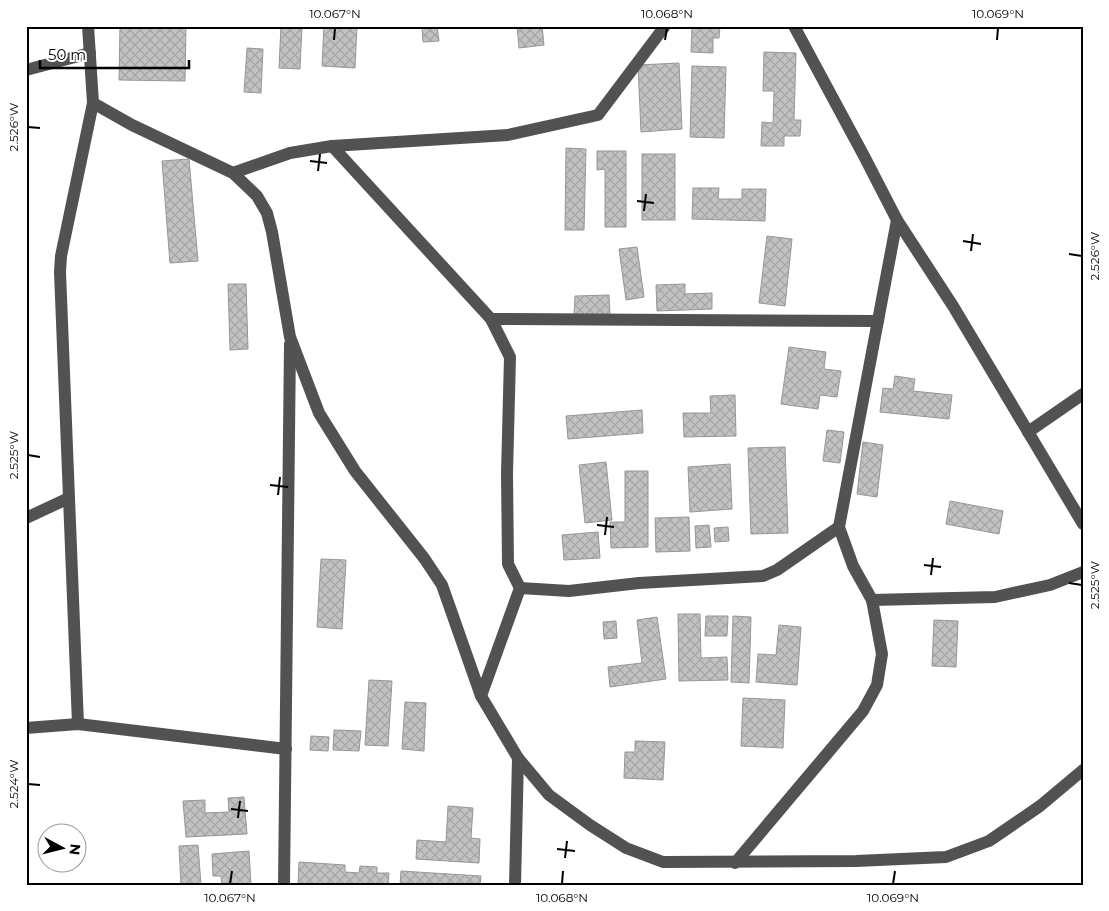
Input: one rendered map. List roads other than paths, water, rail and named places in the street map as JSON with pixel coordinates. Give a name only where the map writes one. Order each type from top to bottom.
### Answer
[{"type":"street","points":[[78,724],[61,256],[93,103],[88,26]]},
{"type":"street","points":[[233,173],[290,152],[332,146],[508,134],[598,115],[665,26]]},
{"type":"street","points":[[794,26],[897,220],[958,314],[1083,524]]},
{"type":"street","points":[[26,70],[90,53]]},
{"type":"street","points":[[93,103],[132,125],[233,173],[257,196],[267,213],[272,232],[290,337],[284,885]]},
{"type":"street","points":[[332,146],[492,319],[510,357],[507,473],[508,564],[520,588],[481,696]]},
{"type":"street","points":[[735,863],[863,711],[877,685],[882,654],[872,600],[853,566],[839,527],[897,220]]},
{"type":"street","points":[[492,319],[878,321]]},
{"type":"street","points":[[290,337],[319,413],[356,471],[424,558],[442,585],[481,696],[518,758],[549,795],[626,848],[663,862],[856,861],[946,857],[989,841],[1040,806],[1083,770]]},
{"type":"street","points":[[1028,432],[1083,394]]},
{"type":"street","points":[[26,518],[69,498]]},
{"type":"street","points":[[520,588],[569,591],[639,583],[763,576],[777,570],[839,527]]},
{"type":"street","points":[[872,600],[995,596],[1050,585],[1083,572]]},
{"type":"street","points":[[26,728],[78,724],[286,749]]},
{"type":"street","points":[[515,885],[518,758]]}]
